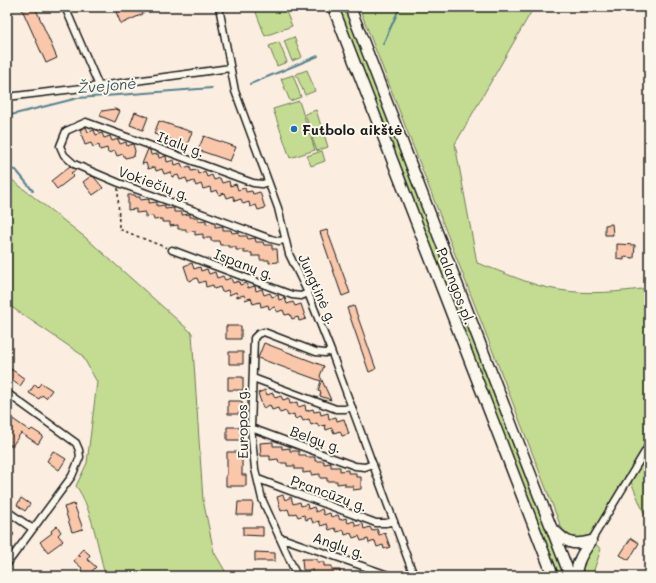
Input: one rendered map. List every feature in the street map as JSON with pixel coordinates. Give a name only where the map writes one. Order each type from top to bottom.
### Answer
[{"type":"highway","name":"Palangos pl.","points":[[332,7],[553,576]]},
{"type":"highway","name":"Palangos pl.","points":[[350,7],[570,576]]},
{"type":"highway","points":[[551,526],[564,539],[571,543],[580,544],[591,541]]},
{"type":"highway","points":[[576,576],[580,556],[591,541]]},
{"type":"street","points":[[65,7],[99,86]]},
{"type":"street","name":"Jungtinė g.","points":[[219,7],[234,91],[278,208],[289,254],[332,351],[414,576]]},
{"type":"street","points":[[7,97],[230,68]]},
{"type":"street","name":"Italų g.","points":[[86,122],[253,183],[262,184],[268,182]]},
{"type":"street","name":"Vokiečių g.","points":[[86,122],[66,131],[60,146],[64,155],[74,164],[117,182],[271,239],[279,241],[285,240]]},
{"type":"street","name":"Ispanų g.","points":[[172,250],[292,295],[301,296],[308,294]]},
{"type":"street","name":"Europos g.","points":[[297,576],[262,499],[258,479],[251,428],[254,338],[258,334],[264,332],[316,352],[325,354],[332,351]]},
{"type":"street","points":[[253,378],[336,408],[345,409],[352,407]]},
{"type":"street","points":[[7,393],[76,443],[80,457],[72,476],[7,564]]},
{"type":"street","name":"Belgų g.","points":[[251,428],[355,466],[373,464]]},
{"type":"street","points":[[591,541],[649,445]]},
{"type":"street","name":"Prancūzų g.","points":[[258,479],[376,523],[394,521]]},
{"type":"street","points":[[7,511],[33,529]]},
{"type":"street","name":"Anglų g.","points":[[279,538],[391,576]]},
{"type":"path","points":[[117,182],[119,229],[172,250]]},
{"type":"green space","points":[[254,7],[284,7],[292,26],[265,36]]},
{"type":"green space","points":[[338,7],[345,7],[564,576],[559,576]]},
{"type":"green space","points":[[359,7],[534,7],[455,144],[477,263],[528,282],[571,292],[627,291],[649,288],[649,438],[593,531],[584,539],[577,540],[573,538],[561,527]]},
{"type":"green space","points":[[294,37],[302,57],[292,61],[284,41]]},
{"type":"green space","points":[[279,42],[287,62],[277,66],[269,46]]},
{"type":"green space","points":[[307,70],[315,91],[305,95],[296,74]]},
{"type":"green space","points":[[293,75],[301,97],[290,101],[281,79]]},
{"type":"green space","name":"Futbolo aikštė","points":[[299,101],[315,150],[290,158],[273,109]]},
{"type":"green space","points":[[316,110],[323,132],[312,136],[305,114]]},
{"type":"green space","points":[[324,134],[328,147],[317,151],[312,138]]},
{"type":"green space","points":[[322,151],[325,161],[311,166],[307,156]]},
{"type":"green space","points":[[7,176],[86,238],[192,333],[203,500],[214,552],[228,576],[105,576],[90,516],[76,486],[87,463],[97,382],[82,355],[7,304]]},
{"type":"green space","points":[[649,453],[649,525],[631,482]]},
{"type":"green space","points":[[595,544],[601,549],[592,576],[580,576],[584,558]]},
{"type":"building","points":[[21,7],[35,7],[57,58],[46,63]]},
{"type":"building","points":[[114,7],[140,7],[143,14],[121,24]]},
{"type":"building","points":[[115,109],[120,111],[115,122],[100,116],[102,111]]},
{"type":"building","points":[[135,112],[148,117],[143,130],[130,125]]},
{"type":"building","points":[[159,121],[192,132],[187,145],[154,134]]},
{"type":"building","points":[[86,127],[88,132],[94,130],[96,135],[102,133],[104,138],[110,136],[112,141],[118,139],[120,144],[126,142],[127,146],[133,144],[135,151],[134,156],[125,158],[123,154],[117,156],[115,151],[108,153],[107,148],[100,150],[99,145],[93,147],[91,143],[85,145],[80,130]]},
{"type":"building","points":[[204,136],[236,147],[230,161],[198,150]]},
{"type":"building","points":[[148,149],[150,150],[151,155],[158,154],[159,158],[166,156],[167,162],[174,160],[175,165],[181,163],[183,168],[190,166],[191,171],[197,170],[198,174],[205,171],[207,177],[212,175],[214,180],[220,178],[222,183],[229,181],[230,186],[236,184],[238,190],[245,188],[246,192],[252,191],[253,194],[260,192],[265,208],[258,210],[256,205],[250,207],[249,202],[243,204],[241,199],[235,201],[233,196],[227,198],[225,193],[219,195],[217,190],[211,192],[210,187],[203,189],[201,184],[196,186],[194,181],[188,183],[186,178],[180,180],[178,175],[172,177],[171,172],[164,174],[162,169],[156,171],[155,167],[148,169],[146,163],[142,164]]},
{"type":"building","points":[[70,166],[76,170],[71,173],[74,176],[57,189],[51,181]]},
{"type":"building","points":[[91,176],[94,177],[103,188],[93,195],[83,182]]},
{"type":"building","points":[[128,195],[140,197],[140,200],[149,199],[149,203],[157,202],[157,206],[165,205],[165,209],[174,208],[174,212],[182,212],[182,215],[190,214],[190,217],[198,217],[198,221],[206,220],[206,224],[215,223],[215,227],[223,226],[223,230],[231,230],[232,233],[239,232],[239,236],[247,236],[248,239],[255,238],[256,242],[263,242],[264,245],[272,245],[272,249],[277,249],[278,262],[269,263],[269,260],[260,260],[260,256],[252,256],[252,253],[244,253],[244,250],[236,250],[236,247],[220,245],[219,241],[211,241],[211,238],[203,238],[203,234],[195,235],[195,231],[186,232],[186,229],[178,229],[178,225],[170,226],[170,222],[162,222],[162,219],[154,220],[153,216],[145,217],[145,212],[136,213],[136,209],[128,210]]},
{"type":"building","points":[[612,224],[613,235],[605,235],[605,225]]},
{"type":"building","points":[[327,230],[350,293],[342,296],[320,232]]},
{"type":"building","points":[[617,244],[635,245],[634,258],[624,257],[624,260],[617,259]]},
{"type":"building","points":[[192,263],[194,269],[200,267],[201,271],[207,269],[209,274],[215,272],[217,278],[223,276],[225,280],[231,278],[233,283],[239,281],[240,285],[246,283],[248,288],[255,286],[256,291],[262,289],[264,295],[270,293],[272,297],[278,295],[279,300],[285,298],[287,304],[293,302],[295,306],[301,304],[306,319],[299,321],[298,317],[292,319],[290,314],[285,315],[283,310],[277,312],[275,307],[269,309],[268,305],[261,307],[260,302],[253,304],[251,298],[245,300],[244,295],[237,297],[236,292],[229,295],[228,290],[222,292],[220,287],[214,289],[213,285],[206,287],[205,281],[199,283],[197,278],[189,281],[184,266]]},
{"type":"building","points":[[354,306],[376,369],[369,372],[347,308]]},
{"type":"building","points":[[226,326],[241,326],[241,339],[226,339]]},
{"type":"building","points":[[264,343],[324,366],[320,376],[331,400],[320,396],[321,392],[318,391],[321,381],[258,358]]},
{"type":"building","points":[[229,352],[243,352],[243,364],[229,364]]},
{"type":"building","points":[[11,369],[25,379],[20,386],[7,377]]},
{"type":"building","points":[[228,377],[243,377],[243,390],[228,390]]},
{"type":"building","points":[[41,383],[52,390],[46,398],[42,395],[39,399],[29,393],[35,384],[38,387]]},
{"type":"building","points":[[265,390],[267,395],[273,393],[275,398],[281,396],[283,400],[289,398],[290,404],[297,402],[298,407],[305,405],[306,411],[313,409],[314,412],[320,411],[321,415],[328,413],[329,419],[336,417],[337,421],[344,419],[349,434],[342,436],[340,431],[334,433],[332,428],[326,430],[325,425],[319,427],[317,423],[311,425],[309,419],[303,421],[301,417],[295,419],[294,414],[288,416],[286,411],[280,413],[278,408],[272,410],[270,405],[263,408],[258,393]]},
{"type":"building","points":[[228,401],[242,401],[242,414],[228,414]]},
{"type":"building","points":[[7,415],[30,431],[32,429],[43,436],[38,444],[21,433],[12,446],[7,443]]},
{"type":"building","points":[[227,427],[241,427],[241,440],[227,440]]},
{"type":"building","points":[[273,442],[273,446],[282,446],[282,449],[290,448],[290,451],[299,451],[299,455],[315,457],[315,461],[324,461],[324,464],[331,463],[331,467],[340,467],[340,471],[348,470],[348,473],[356,473],[356,477],[361,477],[361,489],[353,490],[353,486],[345,486],[345,483],[337,484],[337,481],[327,481],[327,478],[320,478],[320,474],[311,475],[311,472],[303,473],[303,469],[295,469],[295,466],[287,466],[287,463],[279,463],[278,459],[270,460],[270,456],[261,456],[260,443]]},
{"type":"building","points":[[53,451],[66,459],[59,470],[47,461]]},
{"type":"building","points":[[227,452],[242,452],[242,475],[246,475],[246,486],[226,486]]},
{"type":"building","points":[[283,495],[285,500],[291,497],[293,504],[300,502],[301,506],[307,504],[308,509],[314,507],[316,512],[322,509],[324,515],[330,513],[331,517],[338,515],[340,520],[346,518],[348,523],[354,521],[356,526],[363,524],[364,529],[370,527],[372,531],[377,529],[379,535],[385,533],[390,547],[384,549],[383,545],[377,547],[375,541],[369,543],[368,539],[361,541],[359,536],[353,538],[351,533],[345,535],[344,530],[337,532],[335,528],[329,530],[327,524],[321,526],[319,521],[313,523],[311,518],[306,520],[304,515],[298,517],[296,513],[290,515],[288,509],[281,511],[277,497]]},
{"type":"building","points":[[21,498],[30,504],[25,511],[17,505]]},
{"type":"building","points":[[238,502],[253,502],[252,515],[237,515]]},
{"type":"building","points":[[74,504],[83,529],[72,532],[64,507]]},
{"type":"building","points":[[57,526],[61,532],[58,535],[63,541],[48,552],[40,542],[52,533],[51,531]]},
{"type":"building","points":[[243,527],[263,527],[263,536],[243,535]]},
{"type":"building","points":[[7,529],[14,534],[7,545]]},
{"type":"building","points":[[631,538],[639,543],[629,560],[620,555]]},
{"type":"building","points":[[83,549],[90,555],[87,559],[96,567],[92,571],[94,574],[92,576],[90,574],[88,576],[80,576],[83,572],[81,570],[82,568],[74,561],[79,554],[80,557],[79,553]]},
{"type":"building","points":[[255,552],[275,553],[275,561],[255,561]]},
{"type":"building","points":[[302,559],[317,559],[317,562],[324,562],[324,566],[332,566],[332,570],[340,570],[340,576],[321,576],[321,574],[313,574],[313,570],[303,570]]},
{"type":"waterway","name":"Žvejonė","points":[[383,44],[400,7]]},
{"type":"waterway","name":"Žvejonė","points":[[250,84],[318,56]]},
{"type":"waterway","name":"Žvejonė","points":[[7,116],[78,98],[212,88]]},
{"type":"waterway","points":[[7,169],[16,170],[33,191]]},
{"type":"place","name":"Futbolo aikštė","points":[[294,129]]}]
